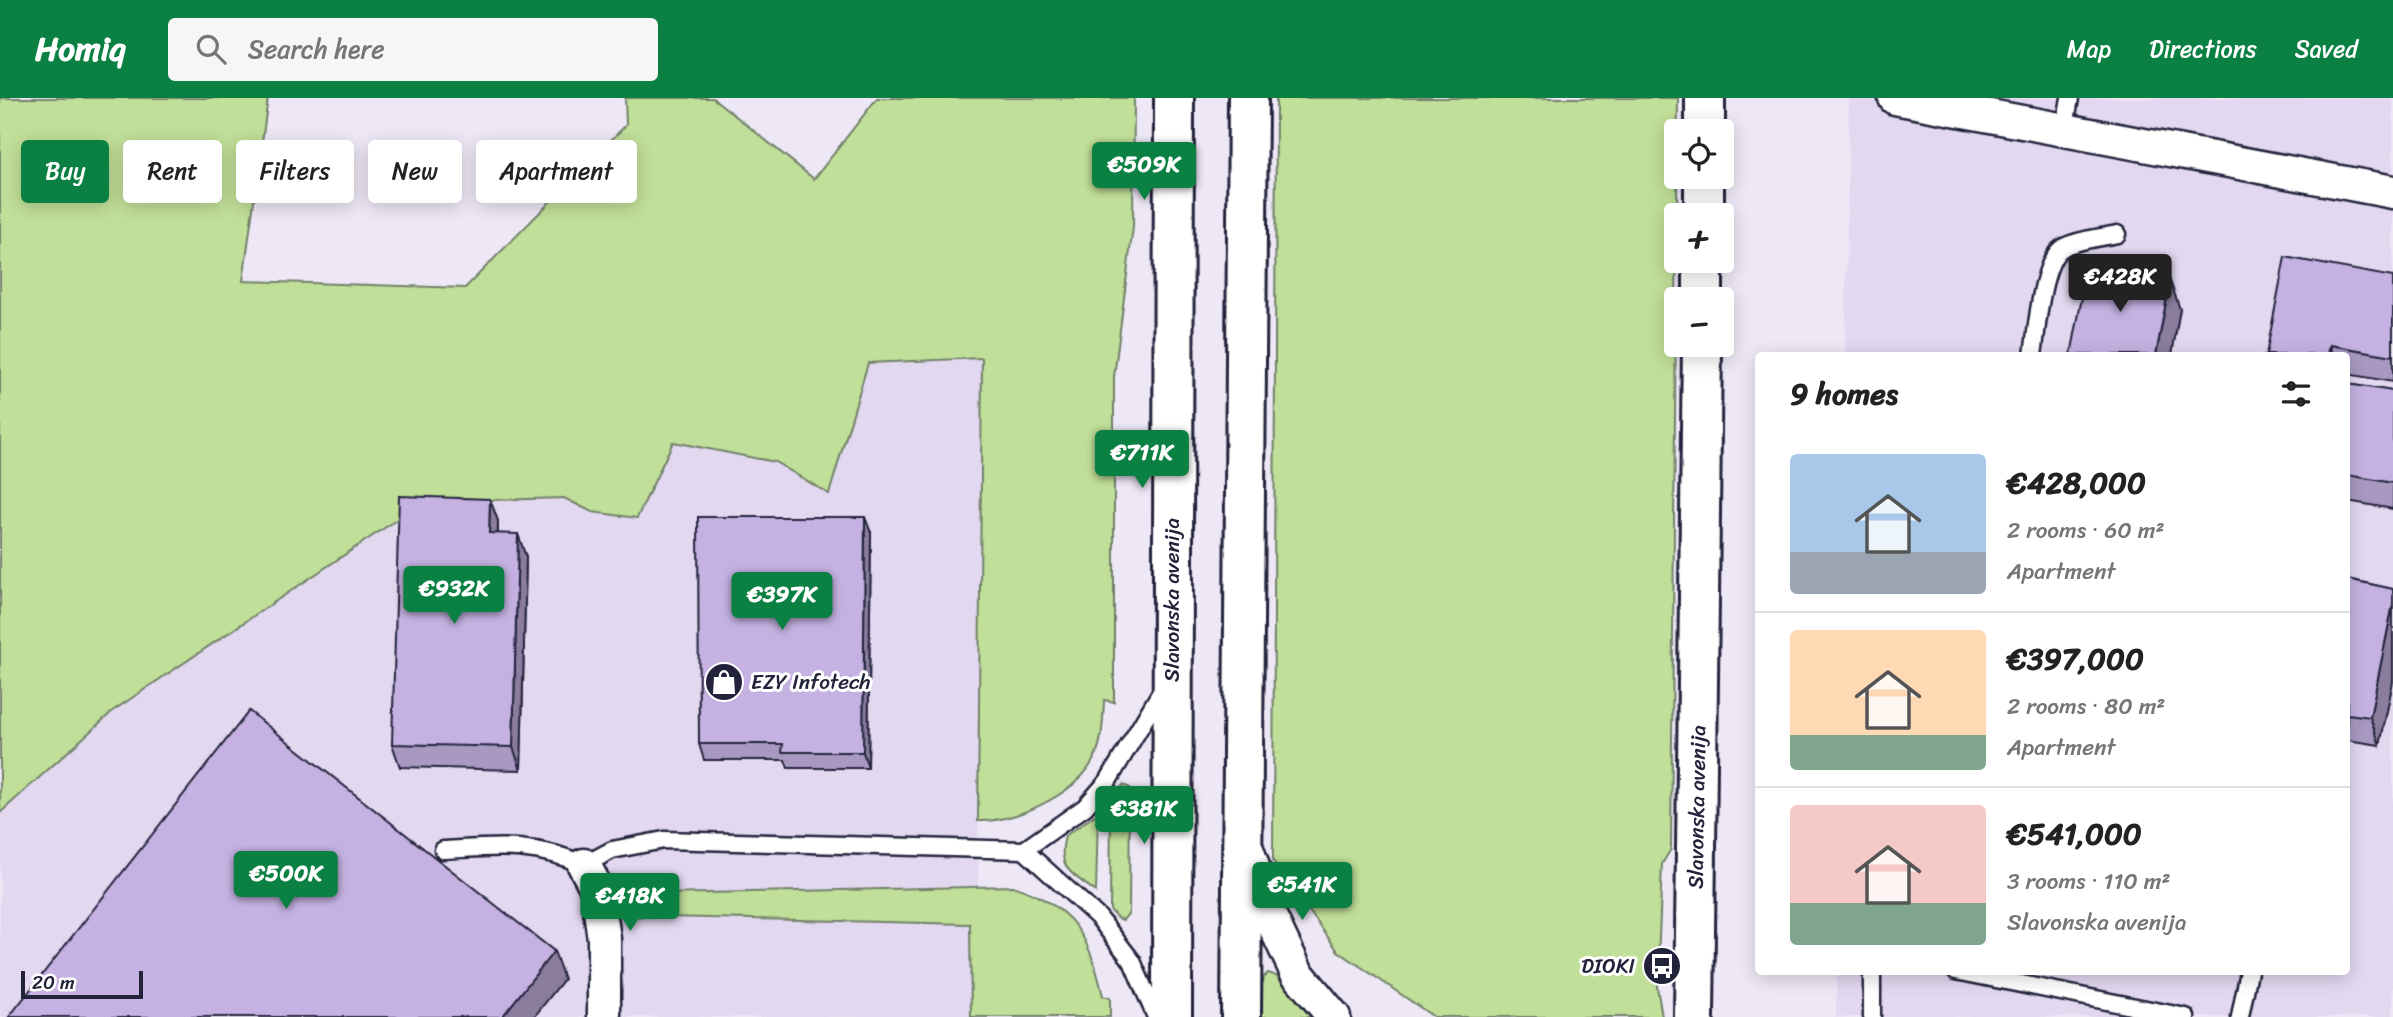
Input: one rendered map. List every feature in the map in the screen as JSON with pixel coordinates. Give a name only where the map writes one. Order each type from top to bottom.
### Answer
[{"type":"main road","name":"Slavonska avenija","points":[[1172,1017],[1174,98]]},
{"type":"main road","points":[[1241,1017],[1245,843],[1248,98]]},
{"type":"main road","points":[[1705,98],[1705,119]]},
{"type":"main road","name":"Slavonska avenija","points":[[1694,1017],[1702,357]]},
{"type":"street","points":[[1895,98],[2393,192]]},
{"type":"street","points":[[1245,843],[1269,914],[1297,973],[1334,1017]]},
{"type":"street","points":[[584,865],[597,889],[604,939],[604,1017]]},
{"type":"lane","points":[[2064,132],[2070,98]]},
{"type":"lane","points":[[2033,352],[2043,285],[2053,257],[2061,248],[2118,234]]},
{"type":"lane","points":[[443,850],[506,846],[555,852],[584,865],[612,850],[664,840],[1024,850],[1085,807],[1108,781],[1171,674]]},
{"type":"lane","points":[[1024,850],[1099,919],[1132,961],[1156,1017]]},
{"type":"lane","points":[[1872,975],[1872,1017]]},
{"type":"lane","points":[[1976,975],[2186,1017]]},
{"type":"lane","points":[[2240,1017],[2248,975]]},
{"type":"shaded area","points":[[1849,98],[2393,98],[2393,1017],[1836,1017],[1837,975],[2350,975],[2350,352],[1845,352]]},
{"type":"shaded area","points":[[983,358],[978,886],[621,895],[627,916],[970,924],[971,1017],[0,1017],[0,813],[114,710],[423,502],[564,498],[592,512],[673,442],[775,462],[828,493],[868,363]]},
{"type":"green space","points":[[0,98],[268,98],[262,140],[236,140],[236,203],[254,203],[243,281],[465,288],[549,203],[637,203],[637,140],[611,140],[626,125],[625,98],[713,98],[814,179],[877,98],[1134,98],[1133,227],[1114,377],[1114,702],[1104,700],[1100,741],[1091,764],[1071,786],[1057,796],[1024,812],[978,821],[982,358],[868,363],[829,494],[775,462],[673,442],[637,518],[592,512],[564,498],[423,502],[114,710],[0,813]]},
{"type":"green space","points":[[1276,98],[1678,98],[1678,119],[1664,119],[1664,189],[1677,189],[1677,203],[1664,203],[1664,273],[1676,273],[1676,287],[1664,287],[1664,357],[1676,357],[1671,849],[1662,864],[1657,987],[1662,1017],[1434,1017],[1338,951],[1273,861]]},
{"type":"green space","points":[[1123,785],[1130,788],[1129,913],[1123,920],[1110,910],[1111,801]]},
{"type":"green space","points":[[1098,813],[1096,892],[1068,870],[1063,847],[1065,836]]},
{"type":"green space","points":[[1013,886],[1051,903],[1076,926],[1092,956],[1103,996],[1110,998],[1110,1017],[971,1017],[970,924],[626,916],[620,895]]},
{"type":"green space","points":[[1268,973],[1277,976],[1311,1017],[1261,1017],[1262,979]]},
{"type":"building","points":[[2285,257],[2393,277],[2393,356],[2330,345],[2329,352],[2267,352]]},
{"type":"building","points":[[2088,266],[2170,281],[2157,352],[2072,352]]},
{"type":"building","points":[[2350,384],[2392,391],[2393,388],[2393,483],[2350,476]]},
{"type":"building","points":[[399,496],[490,499],[489,533],[518,534],[513,747],[392,744]]},
{"type":"building","points":[[698,517],[865,517],[863,752],[782,752],[783,744],[699,744]]},
{"type":"building","points":[[2350,580],[2393,589],[2393,604],[2370,717],[2350,714]]},
{"type":"building","points":[[249,711],[554,951],[502,1017],[9,1017]]},
{"type":"place","name":"EZY Infotech","points":[[724,682]]},
{"type":"place","name":"DIOKI","points":[[1662,966]]}]
